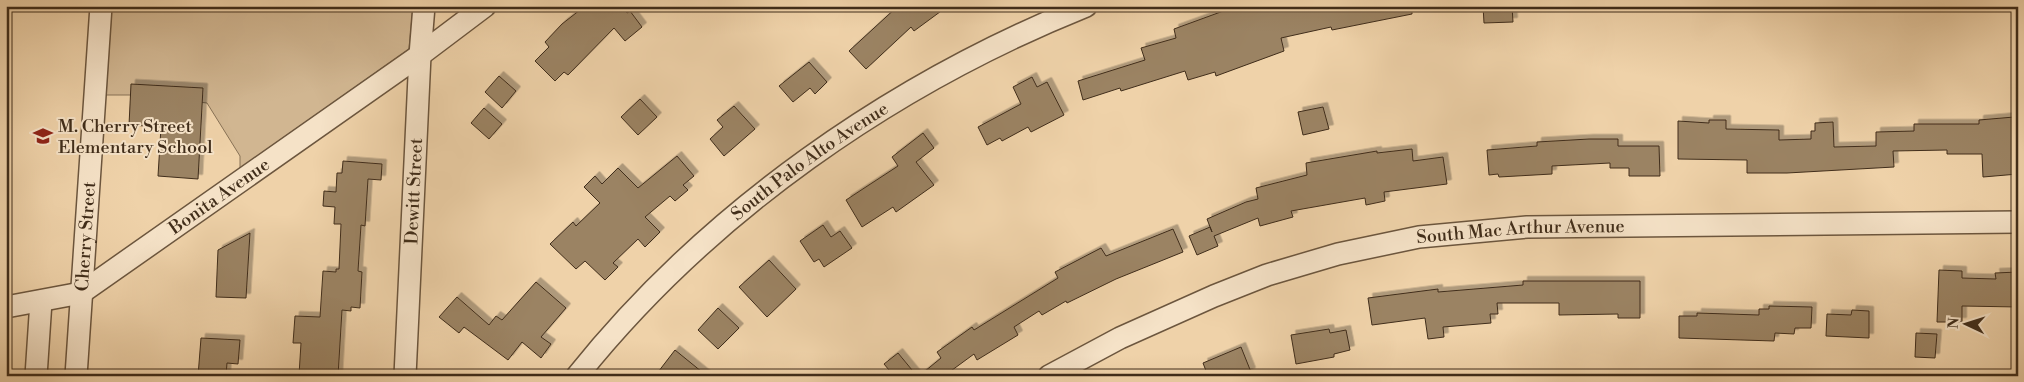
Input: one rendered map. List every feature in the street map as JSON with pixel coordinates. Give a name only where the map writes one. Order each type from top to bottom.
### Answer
[{"type":"street","name":"Cherry Street","points":[[76,376],[101,6]]},
{"type":"street","name":"Dewitt Street","points":[[405,376],[424,6]]},
{"type":"street","name":"Bonita Avenue","points":[[6,307],[81,293],[420,55],[485,6]]},
{"type":"street","name":"South Palo Alto Avenue","points":[[577,376],[627,318],[688,258],[739,212],[812,156],[870,116],[943,74],[1014,37],[1086,6]]},
{"type":"street","name":"South Mac Arthur Avenue","points":[[1049,376],[1120,338],[1214,296],[1267,275],[1338,254],[1419,237],[1527,227],[2018,222]]},
{"type":"street","points":[[36,376],[41,300]]},
{"type":"shaded area","points":[[112,6],[413,6],[409,49],[240,168],[240,156],[207,103],[137,95],[106,95]]},
{"type":"building","points":[[585,6],[622,6],[627,13],[630,11],[642,27],[625,41],[614,28],[568,75],[564,72],[555,81],[535,61],[549,47],[545,42],[562,24]]},
{"type":"building","points":[[898,6],[948,6],[914,31],[911,27],[866,69],[849,51]]},
{"type":"building","points":[[1237,6],[1412,6],[1412,14],[1332,30],[1331,27],[1281,38],[1284,51],[1216,76],[1215,72],[1188,80],[1185,71],[1121,91],[1120,88],[1083,100],[1078,81],[1145,60],[1141,48],[1176,38],[1174,29]]},
{"type":"building","points":[[1483,6],[1512,6],[1513,22],[1484,23]]},
{"type":"building","points":[[809,62],[827,82],[815,94],[810,88],[793,102],[779,86]]},
{"type":"building","points":[[499,76],[516,91],[502,108],[485,92]]},
{"type":"building","points":[[1032,77],[1037,87],[1047,82],[1064,115],[1031,132],[1028,127],[1002,141],[1000,138],[987,145],[978,127],[1021,104],[1013,87]]},
{"type":"building","points":[[131,84],[203,88],[198,179],[158,176],[161,127],[129,125]]},
{"type":"building","points":[[640,99],[657,117],[638,135],[621,117]]},
{"type":"building","points":[[734,106],[755,129],[724,156],[710,139],[723,127],[717,120]]},
{"type":"building","points":[[1323,107],[1329,129],[1303,135],[1298,112]]},
{"type":"building","points":[[484,108],[502,124],[489,139],[471,123]]},
{"type":"building","points":[[2014,117],[2018,174],[1983,177],[1982,154],[1947,154],[1947,150],[1893,151],[1894,167],[1787,173],[1747,173],[1747,160],[1678,159],[1678,121],[1709,123],[1709,120],[1726,120],[1726,129],[1779,130],[1779,140],[1811,139],[1811,131],[1815,131],[1815,123],[1833,122],[1834,147],[1876,146],[1876,132],[1914,131],[1914,124],[1979,124],[1979,120]]},
{"type":"building","points":[[923,133],[934,148],[916,162],[934,185],[896,212],[893,207],[862,227],[846,200],[898,166],[892,157]]},
{"type":"building","points":[[1618,139],[1618,146],[1659,146],[1660,176],[1629,176],[1629,168],[1610,168],[1610,163],[1552,166],[1552,174],[1499,177],[1498,174],[1489,175],[1487,150],[1537,146],[1537,142]]},
{"type":"building","points":[[1412,149],[1413,161],[1443,157],[1447,184],[1384,192],[1385,201],[1366,205],[1365,198],[1291,211],[1293,217],[1260,226],[1258,218],[1214,236],[1218,246],[1197,255],[1189,236],[1210,227],[1212,232],[1207,219],[1246,202],[1258,199],[1256,188],[1307,175],[1306,163],[1377,151],[1377,153]]},
{"type":"building","points":[[677,156],[694,176],[683,185],[688,190],[675,201],[670,196],[645,217],[660,232],[645,247],[638,239],[613,263],[618,267],[605,280],[585,261],[576,269],[550,244],[573,222],[576,226],[600,203],[584,187],[595,176],[602,184],[618,168],[638,188]]},
{"type":"building","points":[[343,161],[382,164],[381,180],[368,179],[365,226],[361,225],[358,271],[362,272],[360,308],[351,307],[351,311],[342,310],[338,376],[299,375],[301,343],[293,343],[295,316],[320,317],[323,271],[336,272],[336,269],[339,269],[341,224],[334,224],[335,207],[323,206],[324,191],[336,192],[337,173],[342,173]]},
{"type":"building","points":[[823,225],[831,237],[840,231],[852,248],[824,267],[819,259],[814,262],[800,241]]},
{"type":"building","points":[[1173,229],[1183,252],[1116,279],[1067,303],[1066,301],[1042,315],[1039,311],[1014,327],[1018,335],[977,360],[974,354],[944,376],[919,376],[941,358],[937,352],[972,327],[974,330],[1058,278],[1055,272],[1101,248],[1106,256]]},
{"type":"building","points":[[250,233],[246,298],[216,297],[218,250]]},
{"type":"building","points":[[769,260],[796,289],[767,317],[739,287]]},
{"type":"building","points":[[1939,270],[1962,271],[1962,278],[1996,279],[1995,273],[2018,272],[2018,307],[1962,306],[1962,322],[1937,322]]},
{"type":"building","points":[[1523,281],[1640,281],[1640,318],[1618,318],[1618,314],[1559,315],[1559,303],[1497,303],[1498,314],[1490,314],[1491,323],[1443,327],[1444,337],[1428,339],[1425,318],[1372,325],[1368,298],[1438,289],[1438,292],[1523,285]]},
{"type":"building","points":[[536,282],[566,308],[541,337],[551,344],[541,358],[522,342],[508,360],[464,327],[459,333],[439,317],[457,297],[489,325],[496,316],[502,320]]},
{"type":"building","points":[[1769,306],[1812,307],[1811,328],[1795,328],[1794,334],[1775,333],[1774,341],[1679,338],[1679,316],[1697,316],[1697,313],[1759,315],[1759,309],[1769,309]]},
{"type":"building","points":[[718,308],[739,328],[718,349],[698,330]]},
{"type":"building","points":[[1852,310],[1869,311],[1869,338],[1826,336],[1827,314],[1851,315]]},
{"type":"building","points":[[1329,329],[1330,333],[1346,330],[1350,350],[1334,354],[1334,357],[1296,364],[1291,335]]},
{"type":"building","points":[[1916,333],[1937,334],[1935,358],[1915,357]]},
{"type":"building","points":[[201,338],[240,340],[238,364],[227,363],[226,376],[198,376]]},
{"type":"building","points":[[1241,347],[1251,372],[1242,376],[1208,376],[1203,363]]},
{"type":"building","points":[[675,350],[707,376],[655,376]]},
{"type":"building","points":[[898,353],[917,376],[894,376],[884,364]]},
{"type":"place","name":"M. Cherry Street Elementary School","points":[[43,136]]}]
